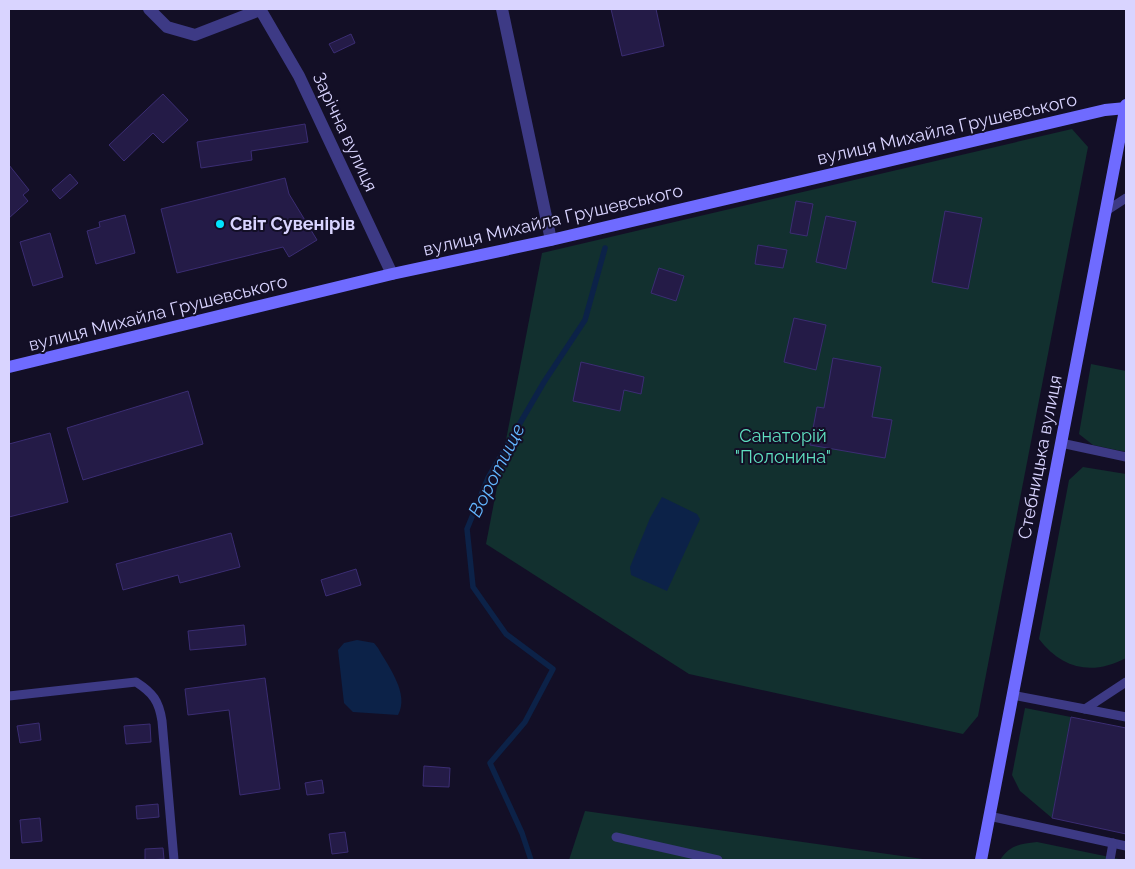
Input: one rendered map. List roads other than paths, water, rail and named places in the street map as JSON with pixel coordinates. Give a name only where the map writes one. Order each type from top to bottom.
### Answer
[{"type":"street","points":[[149,9],[167,27],[195,35],[260,9]]},
{"type":"street","name":"Зарічна вулиця","points":[[260,9],[299,76],[392,274]]},
{"type":"street","points":[[502,9],[551,240]]},
{"type":"street","name":"вулиця Михайла Грушевського","points":[[9,367],[392,274],[551,240],[1126,106]]},
{"type":"street","name":"Стебницька вулиця","points":[[981,860],[1106,211],[1124,132],[1126,106]]},
{"type":"lane","points":[[1106,211],[1126,198]]},
{"type":"lane","points":[[1061,444],[1126,457]]},
{"type":"lane","points":[[9,696],[136,682],[151,691],[159,703],[162,721],[174,860]]},
{"type":"lane","points":[[1085,709],[1126,682]]},
{"type":"lane","points":[[1012,695],[1126,716]]},
{"type":"lane","points":[[989,816],[1112,847],[1126,846]]},
{"type":"lane","points":[[616,837],[718,860]]},
{"type":"lane","points":[[1110,860],[1112,847]]},
{"type":"water","points":[[662,497],[697,514],[700,519],[667,591],[631,575],[630,567],[650,518]]},
{"type":"water","points":[[357,640],[374,643],[392,672],[400,689],[401,707],[398,715],[353,712],[344,703],[338,650],[344,643]]},
{"type":"waterway","name":"Воротище","points":[[531,860],[522,833],[490,763],[525,722],[553,669],[506,634],[473,587],[467,529],[488,478],[544,382],[585,320],[605,248]]},
{"type":"place","name":"Світ Сувенірів","points":[[220,224]]},
{"type":"park label","name":"Санаторій \"Полонина\"","points":[[783,446]]}]
